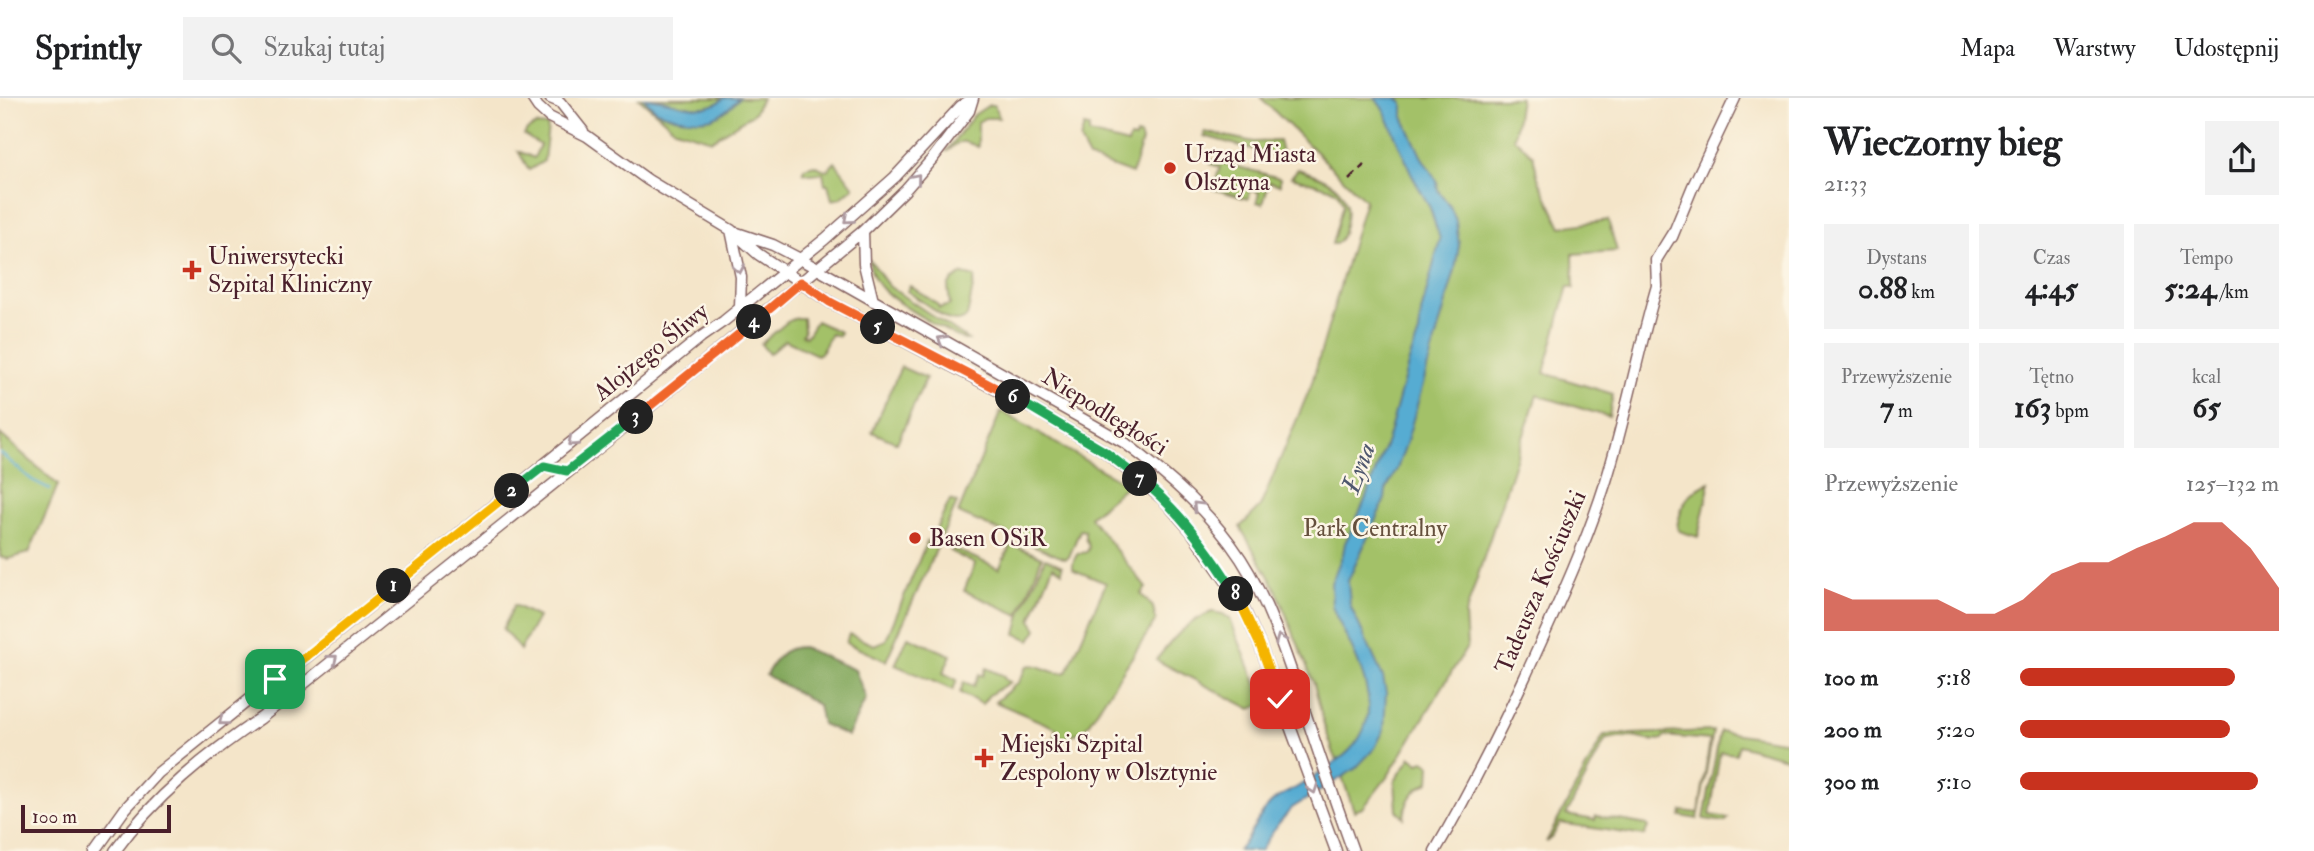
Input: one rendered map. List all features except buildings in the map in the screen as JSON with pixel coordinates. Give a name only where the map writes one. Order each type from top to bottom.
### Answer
[{"type":"street","points":[[533,98],[549,117],[587,136],[648,180],[731,230],[741,277],[740,307]]},
{"type":"street","points":[[550,98],[560,102],[587,136]]},
{"type":"street","name":"Tadeusza Kościuszki","points":[[1435,851],[1479,774],[1580,552],[1615,451],[1657,286],[1656,260],[1674,231],[1735,98]]},
{"type":"street","name":"Alojzego Śliwy","points":[[115,851],[155,802],[189,772],[228,740],[261,718],[647,409],[863,231],[933,158],[969,111],[973,99]]},
{"type":"street","name":"Alojzego Śliwy","points":[[95,851],[136,795],[171,763],[800,259],[895,177],[961,106],[973,99]]},
{"type":"street","name":"Niepodległości","points":[[731,230],[773,245],[800,259],[1125,443],[1163,472],[1207,516],[1240,558],[1262,598],[1281,640],[1353,851]]},
{"type":"street","name":"Niepodległości","points":[[731,230],[784,272],[853,314],[1007,394],[1104,451],[1164,500],[1222,572],[1240,601],[1260,645],[1336,851]]},
{"type":"street","points":[[863,231],[864,264],[873,301]]},
{"type":"street","points":[[544,466],[567,471]]},
{"type":"green space","points":[[639,98],[762,98],[754,113],[712,140],[675,129]]},
{"type":"green space","name":"Park Centralny","points":[[1261,98],[1520,98],[1514,138],[1533,155],[1538,178],[1561,227],[1608,220],[1617,251],[1573,254],[1574,288],[1568,286],[1544,373],[1613,394],[1609,417],[1537,395],[1465,615],[1467,647],[1388,776],[1363,808],[1354,811],[1324,725],[1314,684],[1275,587],[1240,527],[1260,507],[1311,386],[1365,200]]},
{"type":"green space","points":[[989,105],[994,105],[999,118],[985,118],[978,122],[978,147],[961,142],[946,152],[974,115]]},
{"type":"green space","points":[[537,125],[548,126],[544,161],[529,170],[518,151],[534,158],[540,145],[524,135],[527,130]]},
{"type":"green space","points":[[1084,126],[1089,127],[1089,134],[1128,144],[1130,138],[1140,136],[1142,141],[1132,174],[1089,158],[1080,141]]},
{"type":"green space","points":[[1205,132],[1254,142],[1279,141],[1282,153],[1277,156],[1204,136]]},
{"type":"green space","points":[[1212,160],[1280,178],[1280,185],[1269,182],[1263,204],[1257,202],[1259,192],[1251,190],[1248,199],[1213,189],[1220,167],[1211,164]]},
{"type":"green space","points":[[835,162],[854,187],[841,198],[832,200],[823,173],[803,172],[804,168],[814,165],[827,171]]},
{"type":"green space","points":[[1298,169],[1319,176],[1342,193],[1347,212],[1343,233],[1336,244],[1332,244],[1343,204],[1338,193],[1330,188],[1291,177]]},
{"type":"green space","points":[[869,260],[890,287],[968,340],[932,323],[887,293],[874,277]]},
{"type":"green space","points":[[963,274],[975,277],[967,317],[960,321],[947,319],[907,291],[910,286],[939,308],[950,305],[948,286]]},
{"type":"green space","points":[[803,318],[802,335],[806,337],[816,321],[840,332],[838,336],[831,334],[821,353],[817,355],[785,340],[769,354],[761,344],[787,322]]},
{"type":"green space","points":[[901,367],[926,378],[897,443],[872,432]]},
{"type":"green space","points":[[1001,411],[1127,485],[1090,517],[1146,588],[1141,594],[1153,607],[1156,620],[1084,731],[1060,739],[1054,736],[1056,728],[995,702],[1019,682],[1027,666],[1067,672],[1106,583],[1074,570],[1072,565],[1077,554],[1087,552],[1089,547],[1085,531],[1080,530],[1069,557],[1065,559],[958,513]]},
{"type":"green space","points":[[0,434],[58,485],[29,553],[8,559],[0,557]]},
{"type":"green space","points":[[1710,482],[1698,537],[1679,531],[1678,522],[1687,499]]},
{"type":"green space","points":[[950,500],[957,503],[886,661],[846,643],[849,634],[874,645],[886,640],[927,541],[930,542]]},
{"type":"green space","points":[[1011,544],[1042,557],[1019,615],[964,591],[975,564],[950,551],[955,549],[999,569]]},
{"type":"green space","points":[[1045,558],[1062,566],[1062,572],[1053,566],[1031,620],[1037,629],[1030,640],[1016,634],[1022,611]]},
{"type":"green space","points":[[514,605],[538,617],[520,650],[503,629]]},
{"type":"green space","points":[[1212,612],[1223,614],[1230,619],[1264,703],[1251,709],[1156,660],[1188,626]]},
{"type":"green space","points":[[908,637],[951,655],[943,673],[957,680],[953,690],[895,665]]},
{"type":"green space","points":[[802,647],[855,670],[866,698],[848,736],[822,724],[818,705],[766,675],[784,652]]},
{"type":"green space","points":[[986,668],[1004,676],[1004,679],[1010,682],[989,695],[982,704],[960,693],[964,682],[974,686],[979,674],[983,676]]},
{"type":"green space","points":[[1713,731],[1698,819],[1681,816],[1682,811],[1699,813],[1710,740],[1664,736],[1663,739],[1654,741],[1632,737],[1606,739],[1566,815],[1595,820],[1596,816],[1647,825],[1644,836],[1560,823],[1546,842],[1604,735]]},
{"type":"green space","points":[[1720,731],[1789,742],[1789,759],[1739,745],[1736,754],[1720,752],[1710,815],[1728,818],[1725,822],[1704,819]]},
{"type":"green space","points":[[1411,757],[1419,763],[1424,761],[1430,765],[1429,782],[1411,796],[1404,818],[1397,810],[1395,781]]},
{"type":"water","points":[[644,98],[706,107],[724,98],[739,98],[719,115],[700,120],[661,113]]},
{"type":"water","points":[[1375,98],[1397,98],[1403,104],[1403,117],[1456,221],[1459,245],[1455,270],[1407,441],[1386,490],[1385,499],[1348,581],[1350,605],[1383,677],[1386,693],[1384,730],[1375,748],[1355,769],[1292,808],[1260,851],[1238,851],[1262,813],[1274,801],[1334,763],[1353,747],[1364,730],[1368,712],[1362,674],[1332,606],[1331,583],[1388,438],[1419,333],[1421,313],[1440,239],[1430,208],[1412,175],[1385,112]]},
{"type":"waterway","points":[[0,453],[32,480],[50,489]]},
{"type":"railway","points":[[1349,180],[1364,165]]},
{"type":"place","name":"Urząd Miasta Olsztyna","points":[[1170,168]]},
{"type":"place","name":"Uniwersytecki Szpital Kliniczny","points":[[192,270]]},
{"type":"place","name":"Basen OSiR","points":[[915,538]]},
{"type":"place","name":"Miejski Szpital Zespolony w Olsztynie","points":[[984,758]]},
{"type":"route","points":[[275,679],[544,466],[567,471],[771,309],[801,282],[830,302],[1037,411],[1104,451],[1146,484],[1192,532],[1222,572],[1240,601],[1280,699]]},
{"type":"water label","name":"Łyna","points":[[1359,468]]}]
